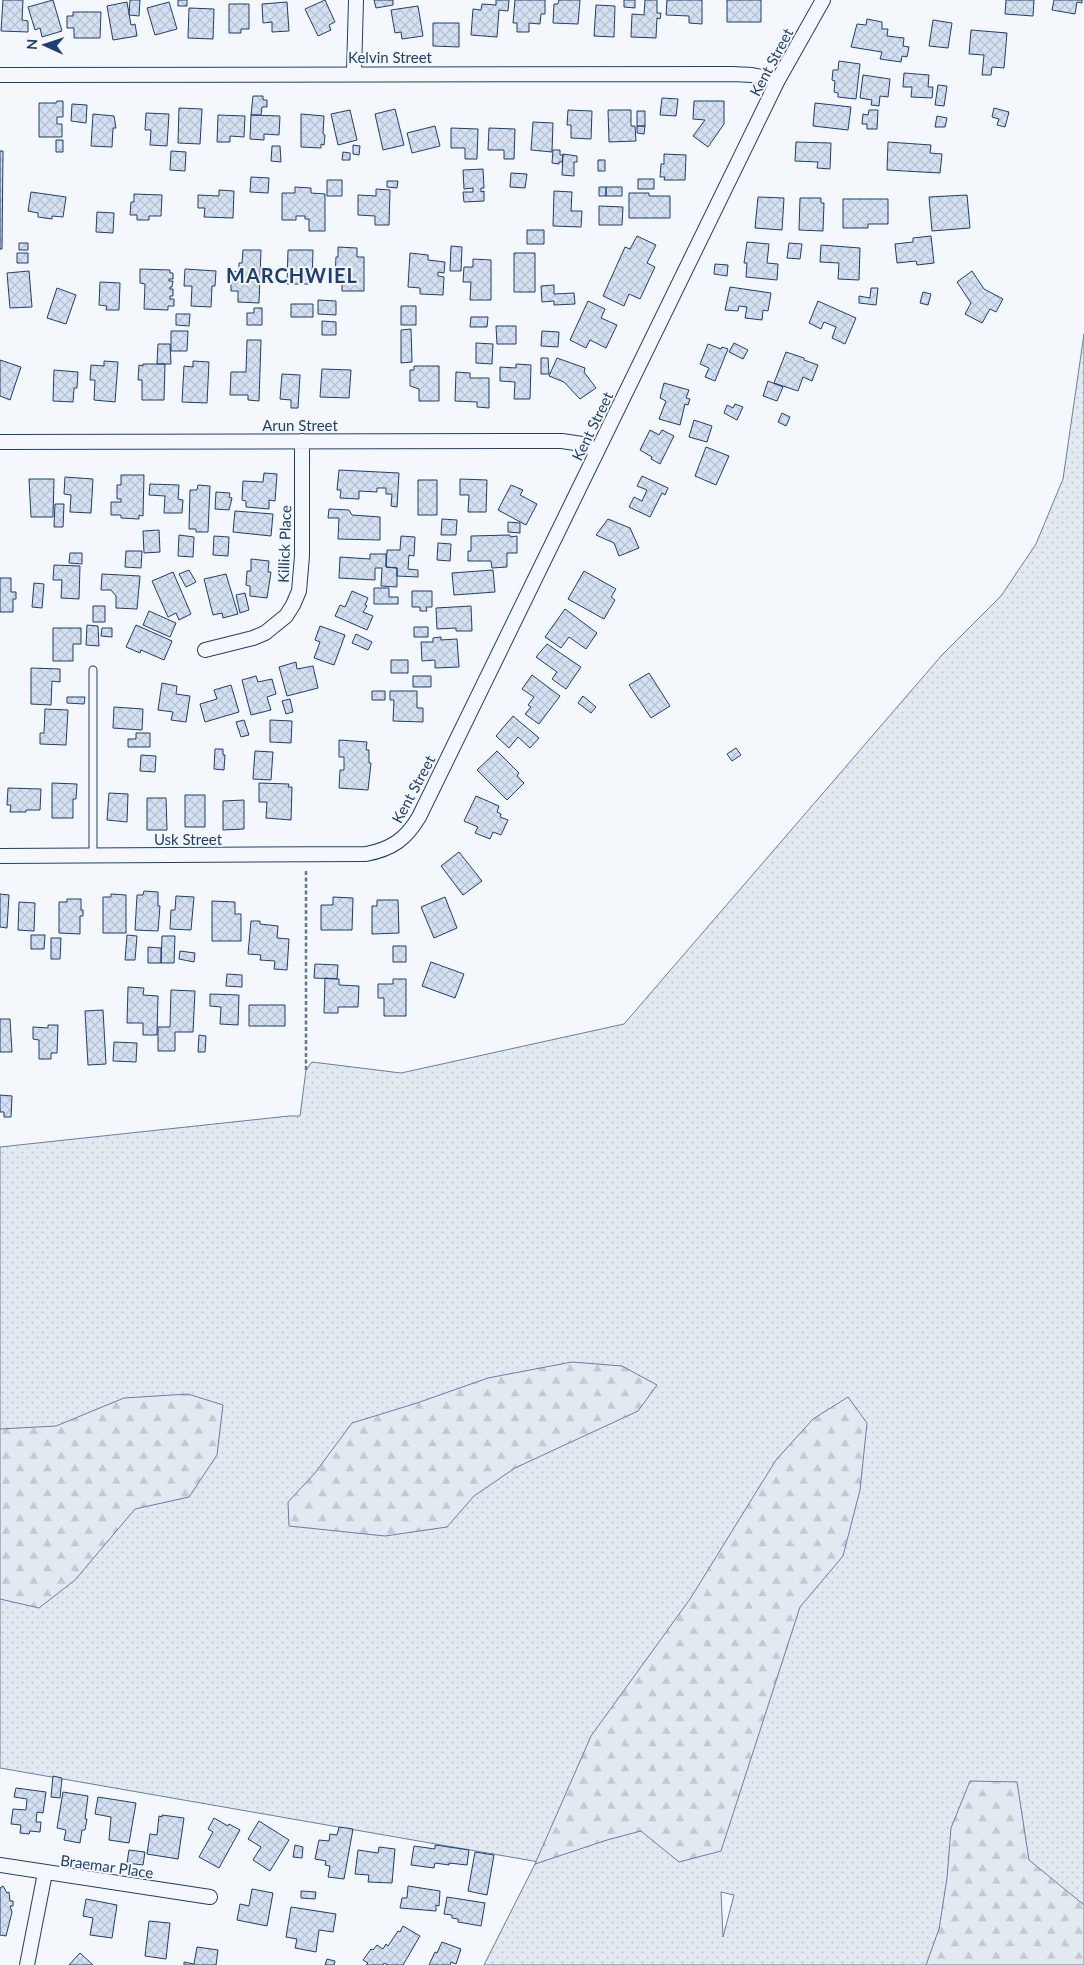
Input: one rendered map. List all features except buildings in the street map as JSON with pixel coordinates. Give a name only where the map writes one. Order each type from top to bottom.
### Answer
[{"type":"street","points":[[354,73],[356,0]]},
{"type":"street","name":"Kent Street","points":[[376,852],[399,842],[419,817],[778,80],[824,0]]},
{"type":"street","name":"Kelvin Street","points":[[0,75],[354,73],[732,74],[752,75],[778,80]]},
{"type":"street","name":"Killick Place","points":[[205,650],[253,638],[265,633],[281,621],[293,605],[299,591],[302,563],[302,441]]},
{"type":"street","name":"Arun Street","points":[[0,442],[562,441],[582,444],[598,451]]},
{"type":"street","name":"Usk Street","points":[[0,856],[306,855],[376,852]]},
{"type":"street","name":"Braemar Place","points":[[0,1865],[210,1897]]},
{"type":"street","points":[[27,1965],[46,1873]]},
{"type":"lane","points":[[93,856],[94,670]]},
{"type":"path","points":[[306,855],[306,1070]]},
{"type":"green space","points":[[1084,334],[1084,1965],[484,1965],[535,1864],[539,1862],[0,1768],[0,1147],[300,1116],[306,1070],[312,1062],[401,1073],[624,1024],[942,655],[1001,596],[1036,544],[1063,479]],"holes":[[[721,1892],[734,1895],[723,1937]]]},
{"type":"green space","points":[[572,1362],[622,1366],[657,1385],[638,1411],[515,1468],[474,1496],[447,1527],[385,1536],[289,1526],[288,1502],[315,1473],[352,1423],[488,1378]]},
{"type":"green space","points":[[188,1394],[223,1405],[217,1455],[189,1497],[135,1509],[75,1580],[39,1608],[0,1599],[0,1429],[56,1426],[124,1398]]},
{"type":"green space","points":[[848,1397],[867,1423],[860,1490],[843,1556],[800,1607],[721,1851],[679,1862],[641,1831],[607,1840],[535,1864],[591,1736],[690,1599],[776,1460],[813,1419]]},
{"type":"green space","points":[[970,1781],[1017,1782],[1029,1860],[1084,1905],[1084,1965],[926,1965],[939,1929],[947,1878],[951,1828]]},
{"type":"district","name":"MARCHWIEL","points":[[292,275]]}]
